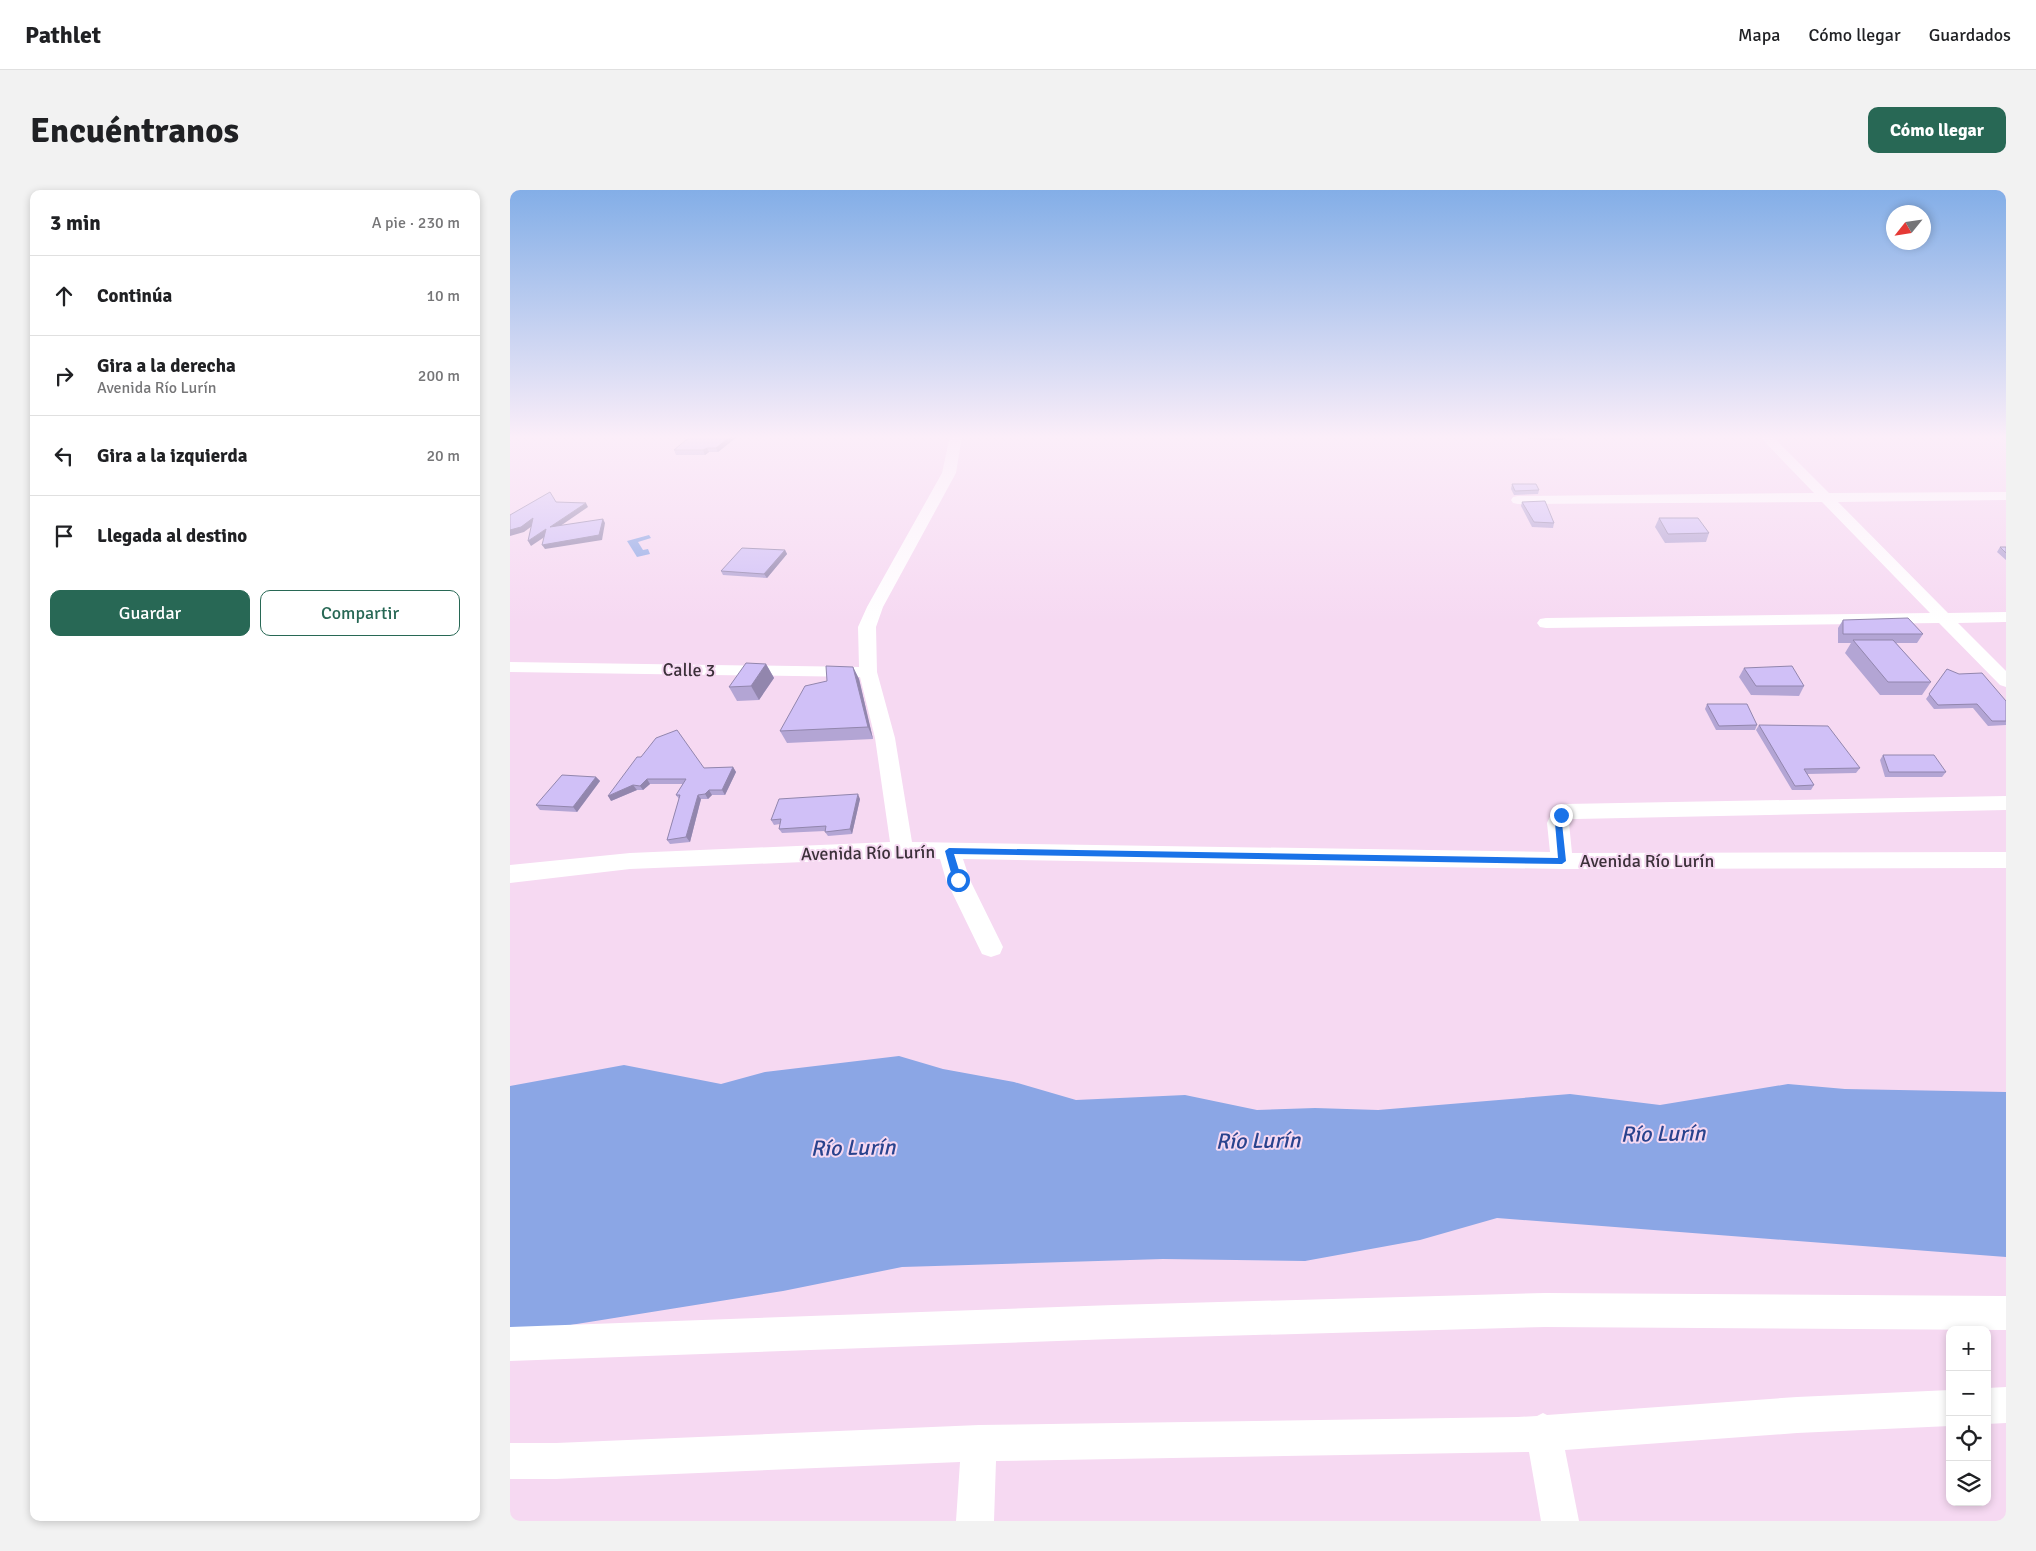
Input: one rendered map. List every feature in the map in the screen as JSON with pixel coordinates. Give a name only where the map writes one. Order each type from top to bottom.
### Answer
[{"type":"street","points":[[902,850],[884,738],[868,672],[867,627],[875,607],[937,498]]},
{"type":"street","points":[[1518,500],[1809,498]]},
{"type":"street","points":[[1826,498],[2006,681]]},
{"type":"street","points":[[1546,623],[2006,617]]},
{"type":"street","name":"Calle 3","points":[[510,667],[868,672]]},
{"type":"street","points":[[1562,861],[1558,823],[1561,815],[1576,810],[2006,803]]},
{"type":"street","name":"Avenida Río Lurín","points":[[510,874],[630,861],[902,850],[1562,861],[2006,860]]},
{"type":"street","points":[[949,851],[958,880],[991,947]]},
{"type":"street","points":[[510,1344],[1093,1323],[1545,1310],[2006,1313]]},
{"type":"street","points":[[1991,1406],[2006,1405]]},
{"type":"street","points":[[510,1461],[556,1461],[979,1442],[1518,1434],[1797,1415],[1946,1408]]},
{"type":"street","points":[[1543,1431],[1560,1521]]},
{"type":"street","points":[[975,1521],[979,1442]]},
{"type":"water","points":[[649,535],[651,538],[638,542],[643,550],[648,549],[650,554],[637,557],[627,541]]},
{"type":"water","name":"Río Lurín","points":[[899,1056],[943,1069],[1014,1082],[1076,1100],[1185,1095],[1257,1110],[1315,1108],[1378,1110],[1570,1094],[1660,1105],[1788,1084],[1845,1089],[2006,1092],[2006,1257],[1497,1218],[1420,1240],[1305,1261],[1163,1259],[902,1267],[783,1291],[558,1327],[510,1327],[510,1086],[624,1065],[721,1084],[765,1072]]},
{"type":"building","points":[[539,498],[554,498],[556,502],[586,503],[550,527],[603,519],[599,535],[542,545],[546,529],[528,541],[533,518],[521,527],[510,530],[510,515]]},
{"type":"building","points":[[1545,501],[1554,523],[1534,522],[1522,502]]},
{"type":"building","points":[[1659,518],[1698,518],[1709,533],[1668,534]]},
{"type":"building","points":[[2000,547],[2006,547],[2006,553]]},
{"type":"building","points":[[742,548],[785,550],[764,574],[721,571]]},
{"type":"building","points":[[1908,618],[1923,634],[1843,634],[1843,620]]},
{"type":"building","points":[[1853,640],[1893,640],[1931,682],[1888,682]]},
{"type":"building","points":[[746,663],[766,664],[751,686],[729,687]]},
{"type":"building","points":[[826,666],[853,667],[868,727],[780,731],[805,686],[827,681]]},
{"type":"building","points":[[1792,666],[1804,686],[1756,686],[1744,668]]},
{"type":"building","points":[[1947,669],[1959,674],[1982,673],[2006,701],[2006,721],[1992,721],[1977,704],[1938,705],[1929,694]]},
{"type":"building","points":[[1707,704],[1747,704],[1757,725],[1719,726]]},
{"type":"building","points":[[1759,725],[1828,726],[1860,768],[1804,769],[1814,785],[1795,786]]},
{"type":"building","points":[[677,730],[704,768],[733,767],[722,790],[709,790],[705,794],[698,795],[686,837],[667,840],[680,795],[676,795],[686,779],[647,779],[640,786],[633,785],[608,796],[637,757],[641,757],[656,738]]},
{"type":"building","points":[[1883,755],[1934,755],[1946,772],[1889,772]]},
{"type":"building","points":[[562,775],[596,777],[573,807],[536,805]]},
{"type":"building","points":[[858,794],[850,829],[825,832],[826,826],[779,829],[781,819],[771,820],[779,799]]},
{"type":"route","points":[[958,880],[949,851],[1562,861],[1558,823],[1561,815]]}]
